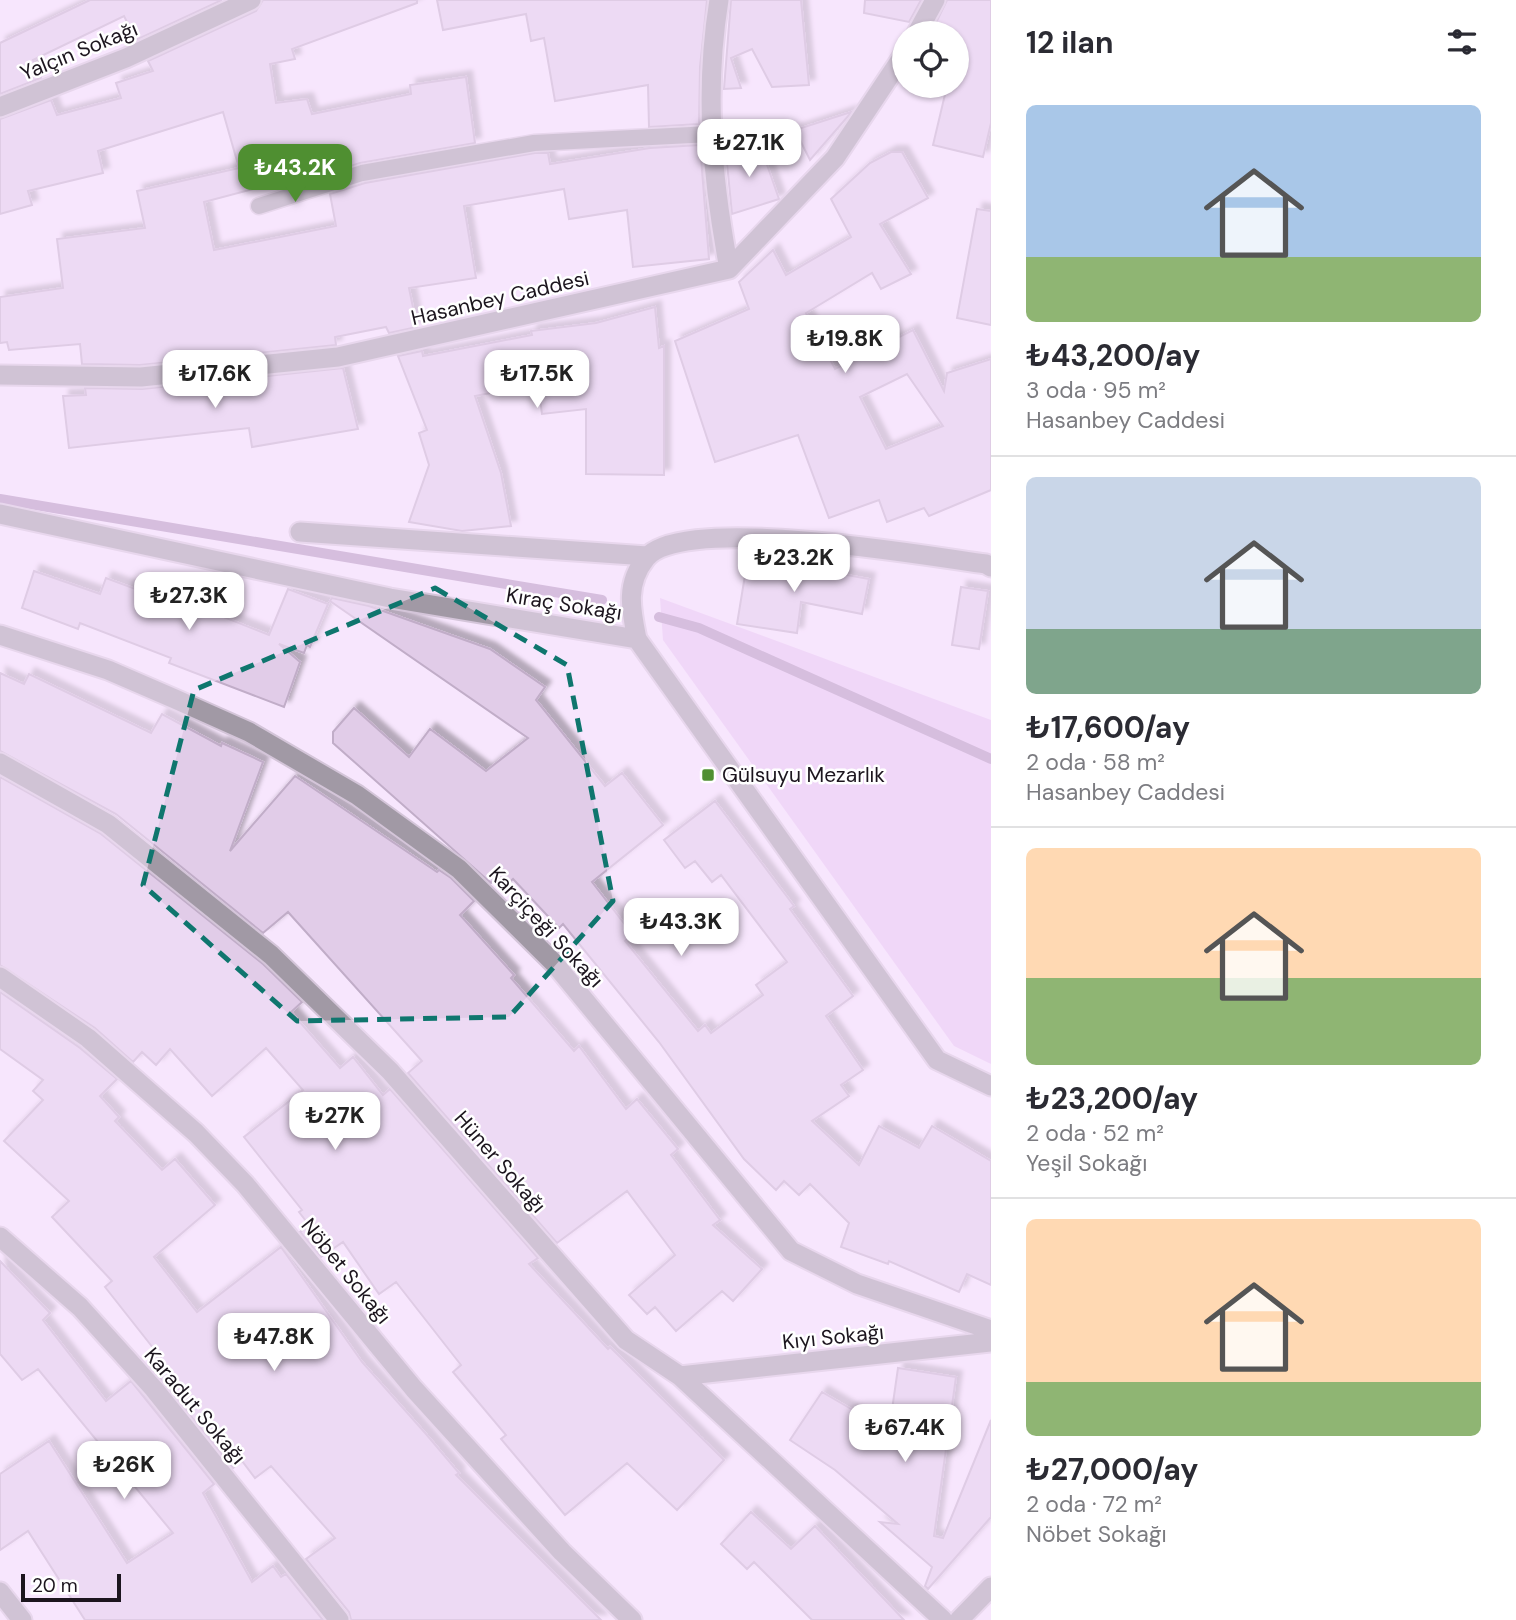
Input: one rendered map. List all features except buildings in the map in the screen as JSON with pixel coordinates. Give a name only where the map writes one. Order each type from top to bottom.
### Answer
[{"type":"street","name":"Yalçın Sokağı","points":[[0,107],[126,58],[251,0]]},
{"type":"street","points":[[719,0],[714,29],[711,134],[714,188],[729,269]]},
{"type":"street","points":[[924,21],[935,0]]},
{"type":"street","points":[[729,269],[835,158],[892,72]]},
{"type":"street","name":"Hasanbey Caddesi","points":[[0,375],[141,377],[338,357],[729,269]]},
{"type":"street","name":"Kıraç Sokağı","points":[[0,514],[390,598],[637,639],[937,1060],[991,1086]]},
{"type":"street","points":[[300,532],[647,556]]},
{"type":"street","points":[[637,639],[629,603],[633,581],[647,556],[674,541],[761,536],[989,563]]},
{"type":"street","name":"Karçiçeği Sokağı","points":[[0,635],[108,670],[249,732],[357,795],[459,869],[545,954],[791,1251],[857,1284],[991,1329]]},
{"type":"street","name":"Hüner Sokağı","points":[[0,763],[108,824],[271,955],[390,1071],[615,1329],[680,1376],[943,1620]]},
{"type":"street","name":"Nöbet Sokağı","points":[[0,977],[88,1038],[196,1133],[245,1184],[414,1389],[562,1552],[632,1620]]},
{"type":"street","name":"Karadut Sokağı","points":[[0,1237],[80,1307],[153,1389],[339,1620]]},
{"type":"street","name":"Kıyı Sokağı","points":[[680,1376],[991,1342]]},
{"type":"street","points":[[959,1620],[991,1587]]},
{"type":"street","points":[[0,1592],[22,1620]]},
{"type":"lane","points":[[259,206],[362,173],[534,143],[711,134]]},
{"type":"highlighted area","points":[[435,588],[567,665],[613,901],[509,1017],[297,1021],[143,885],[194,690]]},
{"type":"shaded area","points":[[660,598],[991,720],[991,1064],[954,1046],[663,640]]},
{"type":"waterway","points":[[0,499],[602,600]]},
{"type":"waterway","points":[[659,617],[699,628],[991,759]]},
{"type":"place","name":"Gülsuyu Mezarlık","points":[[708,775]]}]
